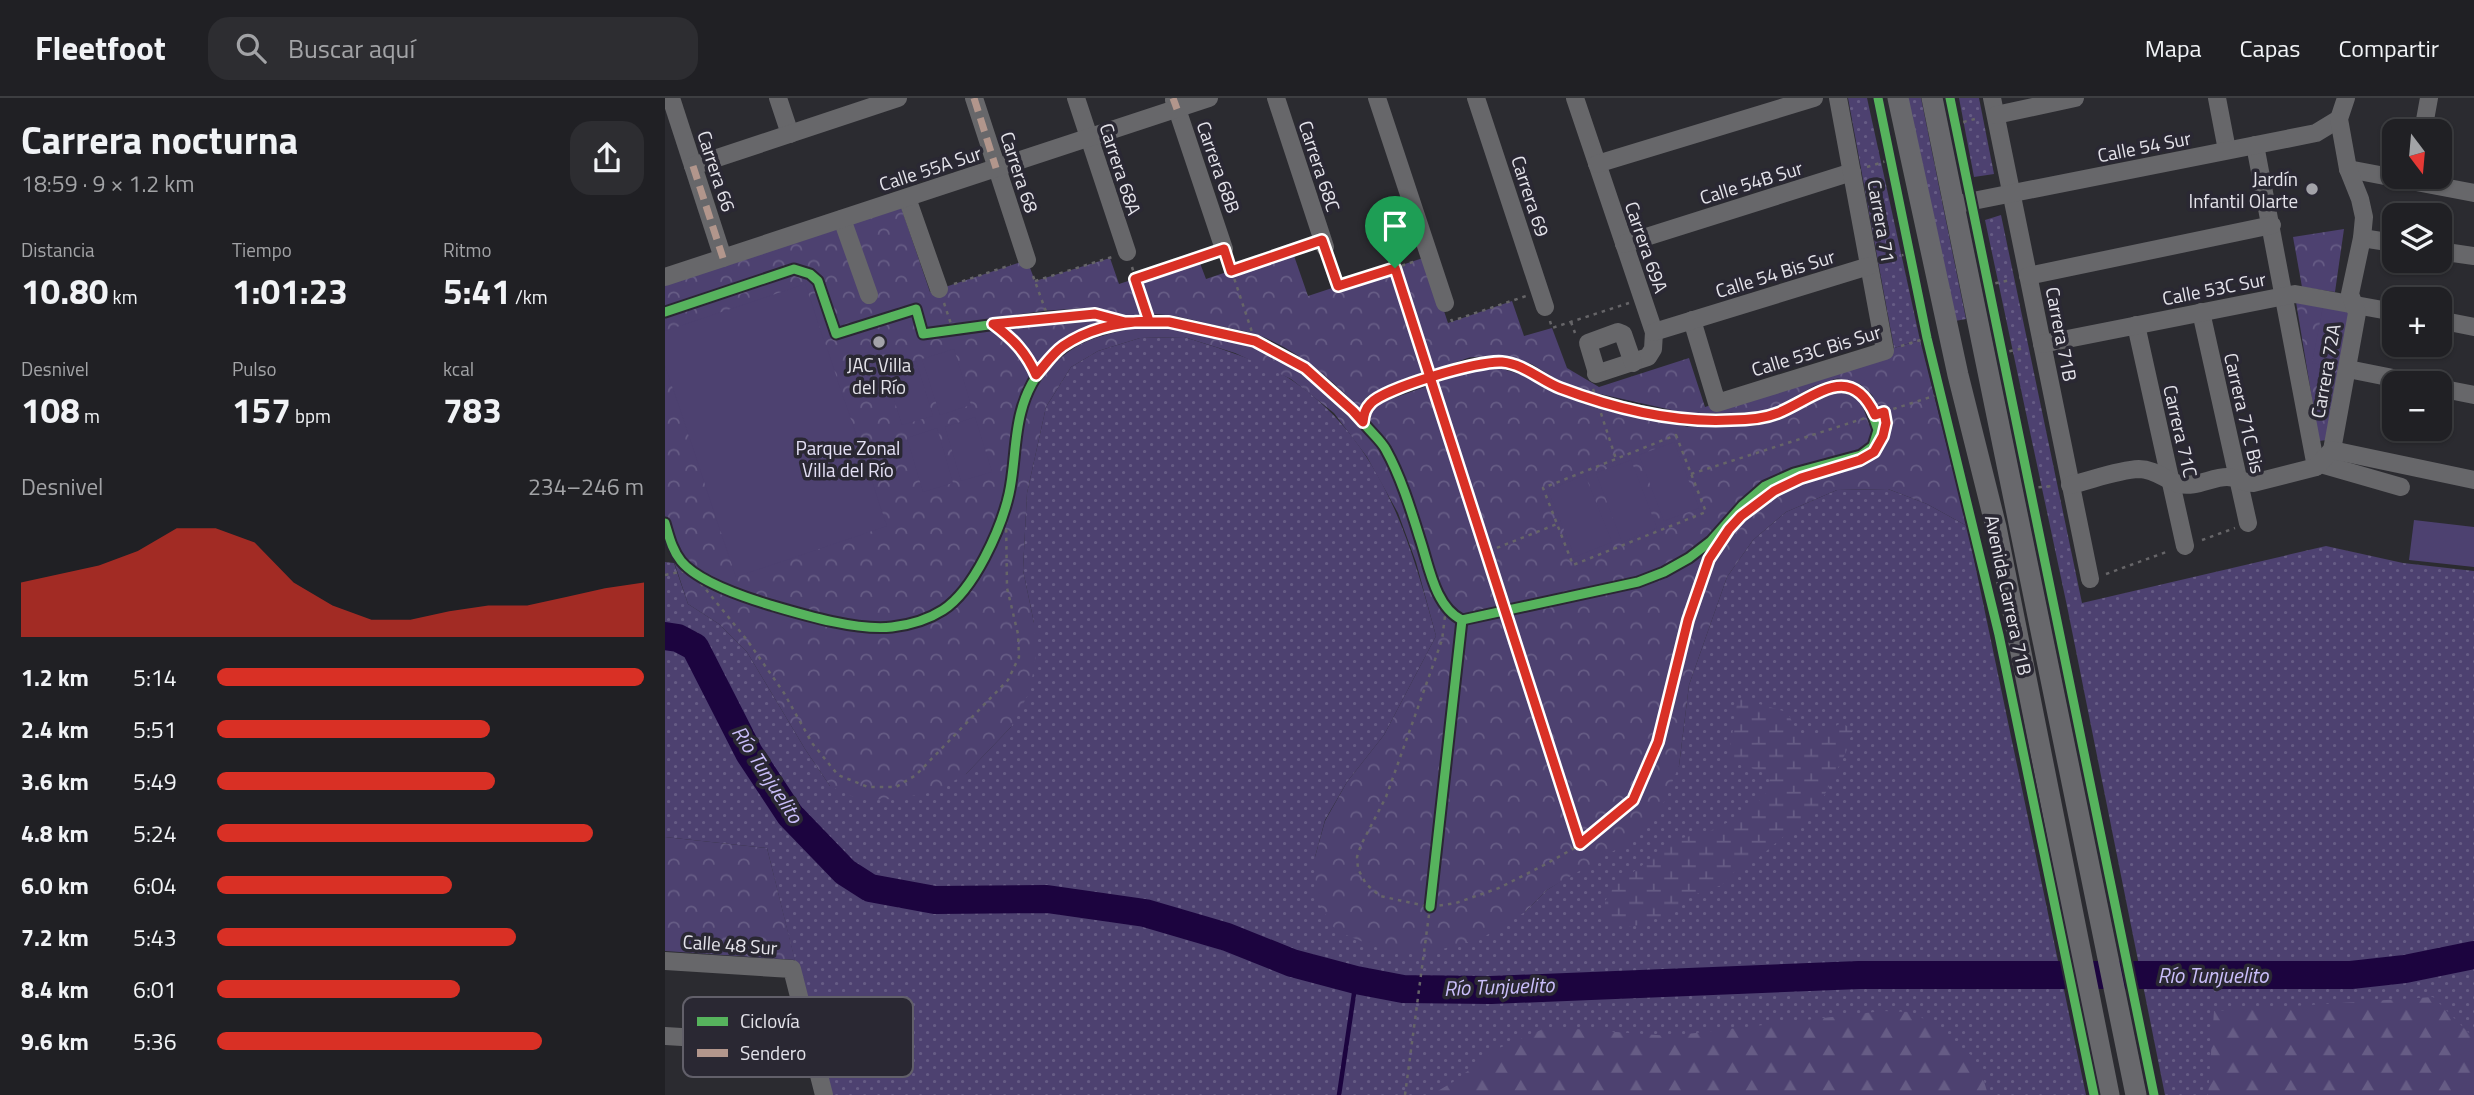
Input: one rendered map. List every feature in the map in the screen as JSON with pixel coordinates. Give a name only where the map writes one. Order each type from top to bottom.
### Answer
[{"type":"main road","name":"Avenida Carrera 71B","points":[[1898,98],[1958,375],[1996,527],[2109,1095]]},
{"type":"main road","name":"Avenida Carrera 71B","points":[[1932,98],[2136,1095]]},
{"type":"street","name":"Carrera 66","points":[[671,98],[723,258]]},
{"type":"street","points":[[778,98],[790,134]]},
{"type":"street","points":[[693,166],[790,134],[872,102],[898,98]]},
{"type":"street","name":"Carrera 68","points":[[974,98],[1027,260]]},
{"type":"street","name":"Carrera 68A","points":[[1076,98],[1127,252]]},
{"type":"street","name":"Calle 55A Sur","points":[[665,276],[1089,138],[1175,103],[1209,98]]},
{"type":"street","name":"Carrera 68C","points":[[1276,98],[1323,244]]},
{"type":"street","points":[[1377,98],[1445,303]]},
{"type":"street","name":"Carrera 69","points":[[1476,98],[1542,299]]},
{"type":"street","name":"Carrera 69A","points":[[1574,98],[1654,332]]},
{"type":"street","points":[[1597,164],[1814,98]]},
{"type":"street","name":"Carrera 71","points":[[1838,98],[1885,351]]},
{"type":"street","points":[[1994,106],[2075,98]]},
{"type":"street","points":[[2217,98],[2227,150]]},
{"type":"street","name":"Carrera 72A","points":[[2323,460],[2348,369],[2357,313],[2350,294],[2364,217],[2348,169],[2339,119],[2346,98]]},
{"type":"street","points":[[2425,119],[2429,98]]},
{"type":"street","name":"Carrera 68B","points":[[1175,103],[1224,249]]},
{"type":"street","name":"Carrera 71B","points":[[1994,106],[2089,579]]},
{"type":"street","name":"Calle 54 Sur","points":[[1953,205],[2316,133],[2339,119]]},
{"type":"street","points":[[2255,145],[2285,296],[2323,460]]},
{"type":"street","points":[[2348,169],[2382,174]]},
{"type":"street","name":"Calle 54B Sur","points":[[1624,244],[1852,172]]},
{"type":"street","points":[[2452,188],[2474,193]]},
{"type":"street","points":[[907,198],[939,289]]},
{"type":"street","points":[[842,219],[869,295]]},
{"type":"street","points":[[2028,276],[2272,225]]},
{"type":"street","points":[[2362,238],[2382,241]]},
{"type":"street","points":[[2452,253],[2474,256]]},
{"type":"street","name":"Calle 54 Bis Sur","points":[[1654,332],[1869,266]]},
{"type":"street","name":"Calle 53C Sur","points":[[2042,344],[2285,296],[2306,296],[2382,310]]},
{"type":"street","name":"Carrera 71C Bis","points":[[2201,312],[2248,523]]},
{"type":"street","name":"Calle 53C Bis Sur","points":[[1692,320],[1717,403],[1885,351]]},
{"type":"street","points":[[2452,323],[2474,327]]},
{"type":"street","name":"Carrera 71C","points":[[2136,325],[2185,546]]},
{"type":"street","points":[[1633,363],[1623,334],[1618,332],[1588,343],[1597,373],[1633,363],[1648,357],[1653,349],[1654,332]]},
{"type":"street","points":[[2348,369],[2382,376]]},
{"type":"street","points":[[2452,391],[2474,395]]},
{"type":"street","points":[[2323,460],[2401,487]]},
{"type":"street","points":[[2070,485],[2138,469],[2153,471],[2177,484],[2187,485],[2227,477],[2253,483],[2323,460],[2474,480]]},
{"type":"street","name":"Calle 48 Sur","points":[[665,961],[792,969],[799,997]]},
{"type":"street","points":[[665,1036],[683,1037]]},
{"type":"street","points":[[820,1077],[824,1095]]},
{"type":"path","points":[[1955,124],[1994,106]]},
{"type":"path","points":[[1952,111],[1958,137]]},
{"type":"path","points":[[1888,147],[1893,173]]},
{"type":"path","points":[[1852,172],[1890,160]]},
{"type":"path","points":[[1907,240],[1912,265]]},
{"type":"path","points":[[1231,271],[1323,244],[1338,286],[1430,256]]},
{"type":"path","points":[[1135,279],[1224,249],[1255,341]]},
{"type":"path","points":[[1035,281],[1127,252],[1135,279],[1154,321],[1137,321]]},
{"type":"path","points":[[1869,266],[1909,253]]},
{"type":"path","points":[[966,328],[948,330],[939,289],[1027,260],[1048,317]]},
{"type":"path","points":[[1395,268],[1487,552],[1501,612],[1580,844]]},
{"type":"path","points":[[1985,274],[1990,298]]},
{"type":"path","points":[[1987,285],[2028,276]]},
{"type":"path","points":[[1452,321],[1542,299]]},
{"type":"path","points":[[1552,328],[1642,299]]},
{"type":"path","points":[[1034,319],[1060,317]]},
{"type":"path","points":[[1924,326],[1929,349]]},
{"type":"path","points":[[1243,338],[1265,346]]},
{"type":"path","points":[[2004,366],[2000,348],[2042,344]]},
{"type":"path","points":[[1420,382],[1444,373]]},
{"type":"path","points":[[1937,383],[1943,408]]},
{"type":"path","points":[[1691,474],[1877,412],[1940,394]]},
{"type":"path","points":[[1584,397],[1610,403]]},
{"type":"path","points":[[1704,547],[1742,506],[1765,486],[1794,473],[1861,455],[1873,446],[1878,430],[1877,412]]},
{"type":"path","points":[[1444,603],[1442,640],[1386,797],[1357,858],[1358,869],[1366,884],[1380,896],[1430,906],[1456,904],[1499,888],[1580,844],[1633,800],[1658,742],[1685,632],[1709,559],[1741,516],[1774,491],[1801,478],[1860,460],[1874,452],[1883,436],[1886,423],[1877,412]]},
{"type":"path","points":[[1676,435],[1706,512],[1573,565],[1557,524],[1543,488],[1676,435]]},
{"type":"path","points":[[2027,475],[2033,501]]},
{"type":"path","points":[[681,561],[747,640],[784,693],[813,743],[838,775],[868,787],[896,787],[915,775],[1008,680],[1019,657],[1018,634],[1007,588],[1006,517],[1011,481]]},
{"type":"path","points":[[2030,488],[2070,485]]},
{"type":"path","points":[[997,533],[1009,494]]},
{"type":"path","points":[[1487,552],[1557,524]]},
{"type":"path","points":[[665,575],[690,570],[711,581]]},
{"type":"path","points":[[1444,603],[1453,616]]},
{"type":"path","points":[[1501,612],[1520,607]]},
{"type":"path","points":[[1405,1095],[1432,893]]},
{"type":"green space","points":[[1848,98],[1867,98],[1920,340],[1894,348]]},
{"type":"green space","points":[[1907,98],[1921,98],[1966,319],[1955,321]]},
{"type":"green space","points":[[1959,98],[1979,98],[1994,174],[1974,177]]},
{"type":"green space","name":"Parque Zonal Villa del Río","points":[[900,204],[930,292],[1027,260],[1035,281],[1110,258],[1119,284],[1198,258],[1206,279],[1292,250],[1308,296],[1426,257],[1448,323],[1512,301],[1524,336],[1552,328],[1567,368],[1599,387],[1689,358],[1705,407],[1920,340],[1967,526],[1927,504],[1888,489],[1837,490],[1786,512],[1753,540],[1727,577],[1689,685],[1679,766],[1661,809],[1622,846],[1547,890],[1525,912],[1482,938],[1439,950],[1386,951],[1336,931],[1316,900],[1315,857],[1325,821],[1347,782],[1384,735],[1436,636],[1416,562],[1398,513],[1367,457],[1334,413],[1291,379],[1235,353],[1184,337],[1140,338],[1098,351],[1071,367],[1046,407],[1027,493],[1023,570],[1034,623],[1036,654],[1030,691],[1011,727],[966,774],[934,792],[895,799],[860,800],[830,786],[747,652],[719,624],[688,604],[665,534],[665,283]]},
{"type":"green space","points":[[2001,215],[2082,603],[2326,546],[2403,563],[2474,571],[2474,1095],[2165,1095],[2067,606],[1985,220]]},
{"type":"green space","points":[[2344,229],[2335,292],[2302,287],[2293,237]]},
{"type":"green space","points":[[805,284],[887,526],[736,577],[665,365],[665,331]]},
{"type":"green space","points":[[2296,302],[2354,312],[2327,440],[2319,441]]},
{"type":"green space","points":[[2323,307],[2354,312],[2343,369],[2312,363]]},
{"type":"green space","points":[[1184,337],[1240,356],[1269,367],[1293,381],[1323,405],[1349,433],[1370,462],[1403,529],[1415,564],[1436,636],[1384,735],[1347,782],[1325,820],[1315,857],[1525,912],[1547,890],[1583,867],[1679,766],[1689,685],[1727,577],[1753,540],[1786,512],[1837,490],[1888,489],[1927,504],[1967,526],[2086,1095],[828,1095],[824,1077],[913,1077],[913,997],[804,997],[767,848],[665,837],[665,562],[674,563],[688,604],[719,624],[747,652],[830,786],[966,774],[1011,727],[1034,623],[1023,570],[1027,493],[1046,407],[1071,367],[1098,351],[1140,338]]},
{"type":"green space","points":[[954,349],[971,405],[940,415],[922,359]]},
{"type":"green space","points":[[916,361],[933,416],[902,425],[885,370]]},
{"type":"green space","points":[[975,417],[992,472],[961,481],[945,427]]},
{"type":"green space","points":[[937,428],[953,483],[923,492],[907,438]]},
{"type":"green space","points":[[1674,442],[1699,508],[1664,521],[1639,455]]},
{"type":"green space","points":[[1631,460],[1657,528],[1622,542],[1596,473]]},
{"type":"green space","points":[[1585,475],[1612,542],[1575,557],[1548,490]]},
{"type":"green space","points":[[2414,520],[2474,527],[2474,567],[2409,560]]},
{"type":"green space","points":[[1738,698],[1787,712],[1801,738],[1821,735],[1841,723],[1853,729],[1846,752],[1818,808],[1806,822],[1790,831],[1757,859],[1738,868],[1722,885],[1691,896],[1678,910],[1639,925],[1625,927],[1611,924],[1605,916],[1605,901],[1614,886],[1678,839],[1708,832],[1739,817],[1765,796],[1771,775],[1728,760]]},
{"type":"green space","points":[[665,837],[767,848],[795,960],[665,951]]},
{"type":"green space","points":[[2433,997],[2474,1038],[2474,1095],[2208,1095],[2214,1011]]},
{"type":"green space","points":[[1883,1011],[1910,1012],[1921,1017],[1971,1055],[1982,1074],[1988,1095],[1431,1095],[1497,1049],[1548,1027],[1670,1036]]},
{"type":"waterway","name":"Río Tunjuelito","points":[[665,636],[678,638],[695,647],[749,753],[790,815],[845,872],[870,888],[935,900],[1047,899],[1145,913],[1227,937],[1292,963],[1403,989],[1491,990],[1859,975],[2351,975],[2405,969],[2474,955]]},
{"type":"waterway","points":[[1339,1095],[1356,980]]},
{"type":"marked path","points":[[974,98],[996,168]]},
{"type":"marked path","points":[[1173,98],[1177,109]]},
{"type":"marked path","points":[[693,166],[723,258]]},
{"type":"cycle path","points":[[1878,98],[1927,338],[1999,635],[2094,1095]]},
{"type":"cycle path","points":[[1950,98],[2154,1095]]},
{"type":"cycle path","points":[[665,312],[794,269],[810,274],[818,281],[836,334],[916,309],[923,334],[1048,317],[1095,314],[1125,322]]},
{"type":"cycle path","points":[[665,523],[675,552],[689,569],[722,588],[748,598],[814,617],[863,627],[898,626],[932,616],[954,601],[965,588],[993,541],[1009,494],[1021,412],[1040,371],[1060,350],[1085,335],[1116,325],[1142,321],[1175,323],[1256,341],[1302,366],[1330,389],[1386,450],[1405,494],[1434,585],[1445,606],[1462,620],[1638,582],[1664,572],[1711,541],[1742,506],[1765,486],[1794,473],[1861,455],[1873,446],[1878,430],[1867,399],[1857,390],[1838,385],[1817,392],[1777,414],[1756,419],[1687,420],[1584,397],[1555,386],[1529,370],[1502,362],[1470,364],[1386,394],[1372,401],[1365,411],[1363,422]]},
{"type":"cycle path","points":[[1430,907],[1462,620]]},
{"type":"place","name":"Jardín Infantil Olarte","points":[[2312,189]]},
{"type":"place","name":"JAC Villa del Río","points":[[879,342]]},
{"type":"route","points":[[1395,268],[1338,286],[1322,240],[1231,271],[1224,249],[1135,279],[1149,321],[1125,322],[1093,332],[1062,347],[1036,375],[1025,352],[993,324],[1095,314],[1125,322],[1169,322],[1255,341],[1305,368],[1363,422],[1365,411],[1372,401],[1386,394],[1431,378],[1470,365],[1502,362],[1529,370],[1555,386],[1584,397],[1687,420],[1756,419],[1777,414],[1817,391],[1838,386],[1857,390],[1867,399],[1875,415],[1884,412],[1886,423],[1883,436],[1874,452],[1860,460],[1801,478],[1774,491],[1741,516],[1729,529],[1709,559],[1688,620],[1658,742],[1633,800],[1580,844],[1431,378],[1395,268]]}]
